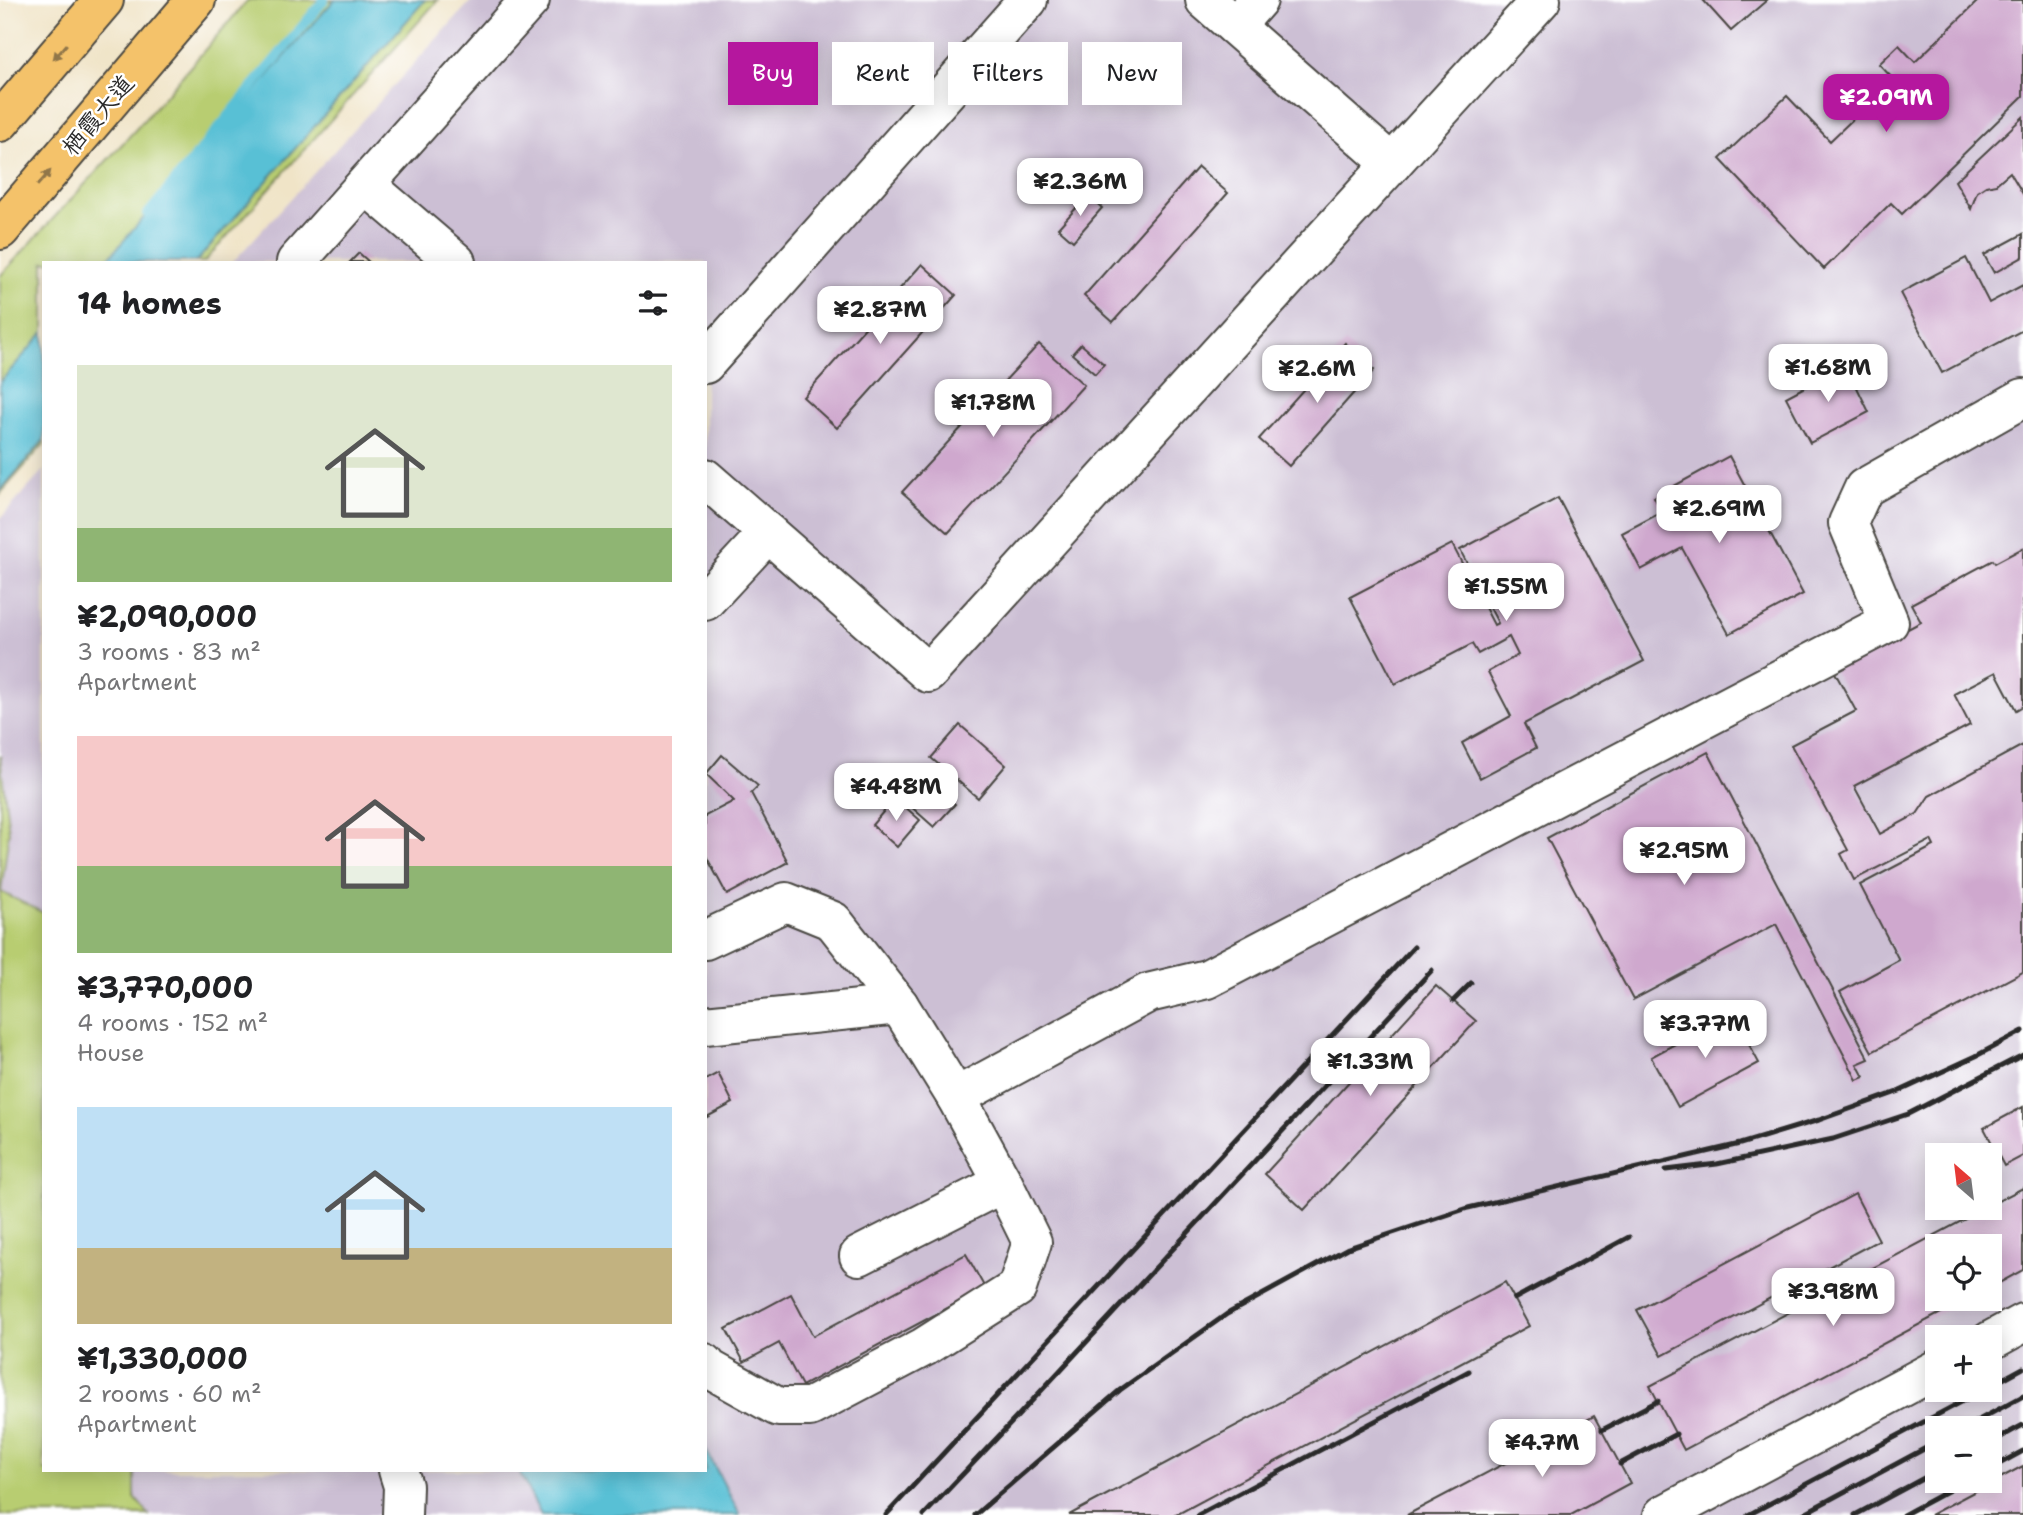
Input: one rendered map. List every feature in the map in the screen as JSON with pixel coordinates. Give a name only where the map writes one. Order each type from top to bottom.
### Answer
[{"type":"highway","points":[[0,122],[104,0]]},
{"type":"highway","name":"栖霞大道","points":[[0,230],[196,0]]},
{"type":"lane","points":[[297,261],[530,0]]},
{"type":"lane","points":[[707,362],[1028,0]]},
{"type":"lane","points":[[1205,0],[1246,13],[1392,164]]},
{"type":"lane","points":[[707,480],[928,673],[1541,0]]},
{"type":"lane","points":[[366,185],[455,261]]},
{"type":"lane","points":[[956,1097],[1148,993],[1207,979],[1889,622],[1848,523],[1864,488],[2023,398]]},
{"type":"lane","points":[[707,599],[768,533]]},
{"type":"lane","points":[[707,939],[786,902],[833,921],[899,1005],[956,1097],[1003,1182],[1032,1242],[1017,1288],[924,1347],[810,1407],[778,1407],[707,1366]]},
{"type":"lane","points":[[707,1026],[899,1005]]},
{"type":"lane","points":[[859,1256],[1003,1182]]},
{"type":"lane","points":[[2002,1334],[2023,1323]]},
{"type":"lane","points":[[1663,1515],[1925,1375]]},
{"type":"lane","points":[[399,1472],[403,1486],[402,1515]]},
{"type":"shaded area","points":[[472,0],[2023,0],[2023,1515],[0,1515],[0,519],[42,472],[42,1472],[707,1472],[707,261],[234,261]]},
{"type":"green space","points":[[248,0],[438,0],[205,261],[42,261],[42,446],[0,494],[0,276],[137,128]]},
{"type":"green space","points":[[0,755],[9,832],[1,892],[42,912],[42,1472],[135,1472],[135,1498],[149,1515],[0,1515]]},
{"type":"water","points":[[334,0],[425,0],[197,261],[106,261]]},
{"type":"water","points":[[42,334],[42,442],[0,491],[0,382]]},
{"type":"water","points":[[707,1452],[740,1515],[541,1515],[519,1472],[707,1472]]},
{"type":"building","points":[[1703,0],[1767,0],[1731,31]]},
{"type":"building","points":[[1979,0],[2023,0],[2023,96],[1902,214],[1891,203],[1824,269],[1720,159],[1787,96],[1830,141],[1894,80],[1879,64],[1899,45],[1915,62]]},
{"type":"building","points":[[2023,117],[2023,194],[2010,172],[1996,184],[1977,192],[1971,209],[1955,181]]},
{"type":"building","points":[[1198,167],[1228,193],[1113,322],[1084,296]]},
{"type":"building","points":[[1088,195],[1102,208],[1073,241],[1058,228]]},
{"type":"building","points":[[2023,234],[2023,257],[1994,273],[1984,255]]},
{"type":"building","points":[[359,253],[368,261],[351,261]]},
{"type":"building","points":[[1966,258],[1989,303],[2023,285],[2023,330],[1942,373],[1900,293]]},
{"type":"building","points":[[922,264],[956,295],[837,428],[803,397]]},
{"type":"building","points":[[1345,343],[1374,370],[1289,466],[1259,439]]},
{"type":"building","points":[[1039,344],[1084,385],[948,533],[902,492]]},
{"type":"building","points":[[1081,344],[1104,364],[1095,374],[1072,354]]},
{"type":"building","points":[[1846,365],[1869,412],[1810,443],[1786,397]]},
{"type":"building","points":[[1729,456],[1803,594],[1729,634],[1682,548],[1641,570],[1622,533],[1662,512],[1654,497]]},
{"type":"building","points":[[1558,498],[1644,661],[1524,724],[1536,748],[1480,778],[1462,743],[1511,716],[1488,672],[1518,655],[1509,637],[1478,654],[1472,644],[1395,684],[1350,597],[1452,544],[1494,625],[1498,623],[1460,550]]},
{"type":"building","points":[[2023,548],[2023,706],[2016,710],[1996,672],[1954,694],[1970,725],[1854,786],[1880,834],[1917,814],[1929,796],[2023,745],[2023,972],[1872,1052],[1840,992],[1899,960],[1860,885],[1934,846],[1931,840],[1854,880],[1841,854],[1848,850],[1791,745],[1856,711],[1833,669],[1921,622],[1911,604],[1993,560],[1995,563]]},
{"type":"building","points":[[960,725],[1006,765],[978,798],[931,758]]},
{"type":"building","points":[[1708,752],[1869,1059],[1857,1064],[1864,1077],[1857,1080],[1776,924],[1633,1000],[1547,838]]},
{"type":"building","points":[[722,755],[758,786],[751,793],[788,862],[727,895],[707,858],[707,815],[734,801],[707,773]]},
{"type":"building","points":[[919,773],[955,804],[934,827],[899,796]]},
{"type":"building","points":[[895,798],[920,820],[897,847],[872,825]]},
{"type":"building","points":[[1436,986],[1476,1021],[1304,1210],[1265,1174]]},
{"type":"building","points":[[1732,1013],[1759,1063],[1678,1107],[1651,1057]]},
{"type":"building","points":[[718,1073],[733,1103],[707,1117],[707,1079]]},
{"type":"building","points":[[2023,1107],[2023,1156],[2004,1166],[2002,1143],[1992,1143],[1984,1128]]},
{"type":"building","points":[[2023,1188],[2023,1270],[2002,1281],[2002,1234],[1937,1234],[1963,1220],[2002,1220],[2002,1199]]},
{"type":"building","points":[[1855,1194],[1879,1240],[1662,1356],[1637,1310]]},
{"type":"building","points":[[1925,1240],[1925,1311],[1945,1311],[1684,1450],[1650,1386]]},
{"type":"building","points":[[966,1254],[985,1288],[802,1386],[779,1343],[744,1362],[726,1329],[791,1294],[813,1336]]},
{"type":"building","points":[[1505,1282],[1529,1326],[1176,1515],[1069,1515]]},
{"type":"building","points":[[1594,1416],[1630,1483],[1571,1515],[1407,1515]]},
{"type":"building","points":[[2023,1466],[2023,1515],[1930,1515],[1972,1493],[2002,1493],[2002,1477]]},
{"type":"waterway","points":[[148,214],[324,0]]},
{"type":"railway","points":[[886,1515],[1414,947]]},
{"type":"railway","points":[[924,1515],[1432,970]]},
{"type":"railway","points":[[1453,1001],[1471,983]]},
{"type":"railway","points":[[975,1515],[1120,1390],[1227,1314],[1348,1248],[1468,1208],[1740,1144],[1819,1120],[1900,1091],[2023,1031]]},
{"type":"railway","points":[[1666,1170],[1717,1164],[1833,1139],[1908,1114],[2023,1055]]},
{"type":"railway","points":[[1514,1299],[1629,1237]]},
{"type":"railway","points":[[2002,1379],[2023,1368]]},
{"type":"railway","points":[[1198,1515],[1469,1371]]},
{"type":"railway","points":[[1986,1416],[2023,1396]]},
{"type":"railway","points":[[1602,1430],[1658,1401]]},
{"type":"railway","points":[[1748,1515],[1961,1402]]},
{"type":"railway","points":[[2002,1436],[2023,1425]]},
{"type":"railway","points":[[1620,1464],[1676,1434]]},
{"type":"railway","points":[[1801,1515],[1925,1448]]},
{"type":"railway","points":[[2002,1462],[2023,1451]]},
{"type":"railway","points":[[1855,1515],[1925,1477]]},
{"type":"railway","points":[[1903,1515],[1944,1493]]}]
